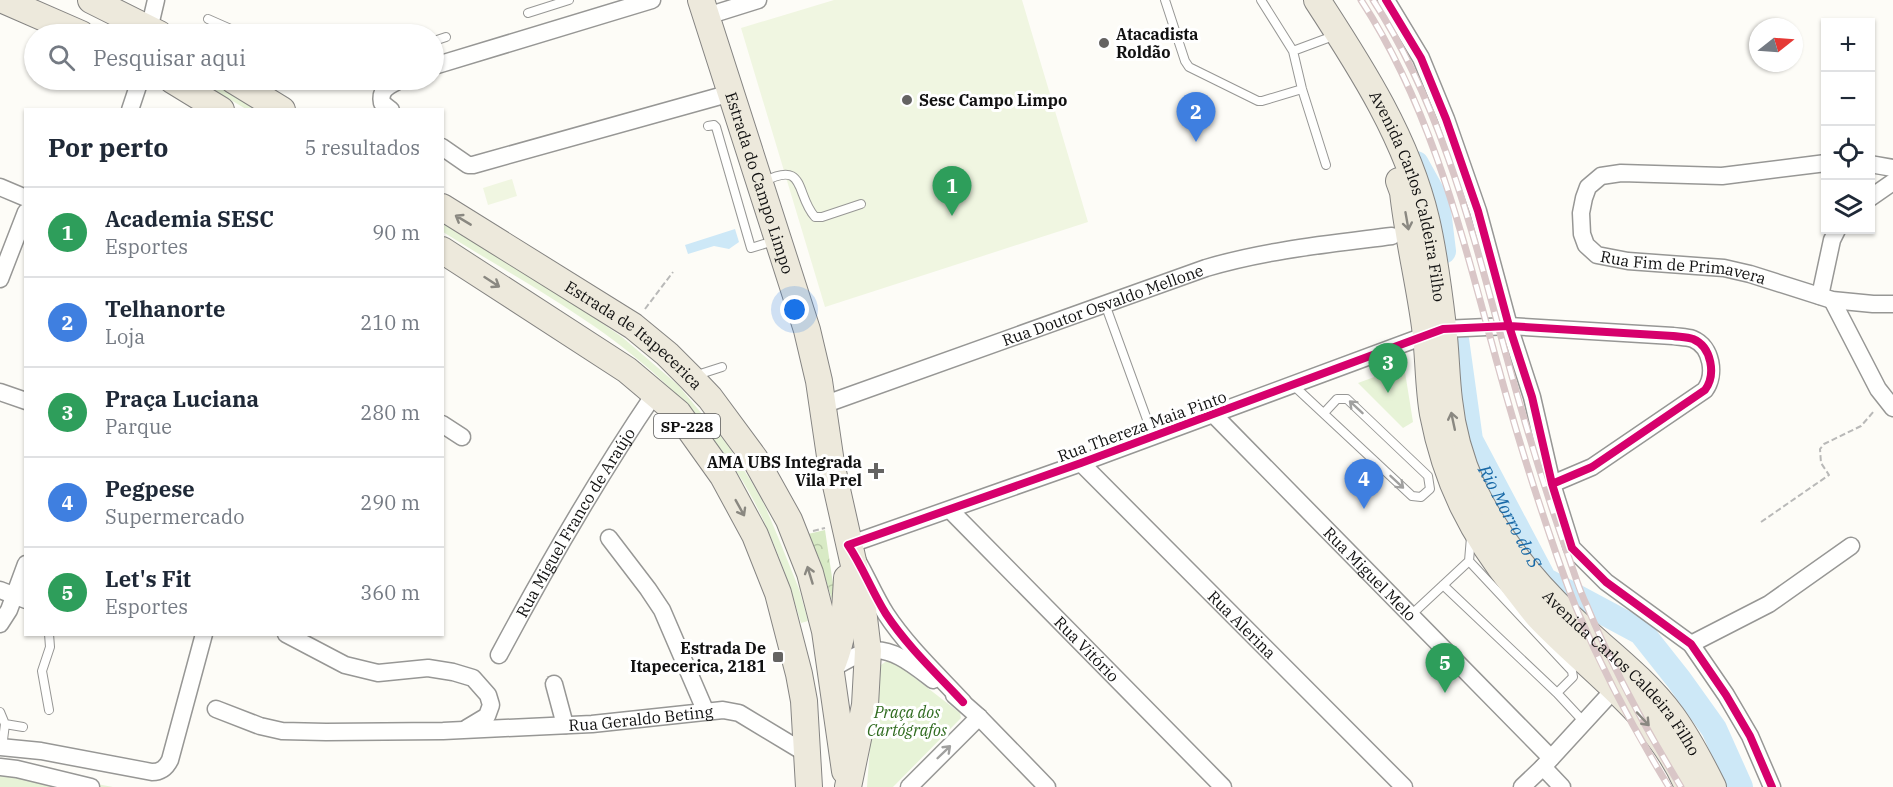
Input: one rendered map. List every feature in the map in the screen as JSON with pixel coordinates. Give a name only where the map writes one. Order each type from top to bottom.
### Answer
[{"type":"main road","points":[[91,0],[137,24]]},
{"type":"main road","name":"Avenida Carlos Caldeira Filho","points":[[1301,0],[1332,36]]},
{"type":"main road","name":"Avenida Carlos Caldeira Filho","points":[[1317,0],[1392,159],[1403,192],[1435,332],[1432,411],[1447,469],[1480,521],[1571,617],[1632,671],[1672,716],[1699,759],[1713,787]]},
{"type":"main road","points":[[5,4],[56,24]]},
{"type":"main road","name":"Estrada do Campo Limpo","points":[[704,8],[807,330],[819,381],[831,463],[862,601],[868,651],[865,705],[847,787]]},
{"type":"main road","points":[[188,90],[218,108]]},
{"type":"main road","points":[[249,90],[279,108]]},
{"type":"main road","name":"Estrada de Itapecerica","points":[[444,208],[633,326],[692,378],[710,398],[755,459],[789,520],[810,573],[825,631],[847,787]]},
{"type":"main road","name":"Estrada de Itapecerica","points":[[444,251],[627,370],[678,413],[723,476],[755,535],[778,593],[804,701],[809,787]]},
{"type":"main road","name":"Avenida Carlos Caldeira Filho","points":[[1480,521],[1492,559],[1538,616],[1649,725],[1682,772],[1688,787]]},
{"type":"main road","name":"Estrada do Campo Limpo","points":[[804,701],[830,670],[841,642],[845,619],[848,545]]},
{"type":"street","points":[[153,24],[156,0]]},
{"type":"street","points":[[444,63],[652,0]]},
{"type":"street","points":[[704,8],[758,0]]},
{"type":"street","points":[[1386,0],[1421,58],[1446,118],[1478,211],[1509,326],[1532,397],[1552,484],[1572,548],[1606,582],[1691,644],[1744,726],[1772,787]]},
{"type":"street","points":[[131,108],[137,90]]},
{"type":"street","points":[[383,90],[380,95],[382,103],[388,108]]},
{"type":"street","points":[[444,148],[468,165],[473,165],[731,93]]},
{"type":"street","name":"Rua Fim de Primavera","points":[[1821,165],[1722,176],[1635,172],[1600,176],[1588,187],[1581,213],[1582,234],[1586,245],[1597,255],[1628,261],[1724,268],[1826,298],[1893,304]]},
{"type":"street","points":[[1875,165],[1893,168]]},
{"type":"street","points":[[1875,195],[1893,182]]},
{"type":"street","points":[[0,187],[24,197]]},
{"type":"street","points":[[0,279],[24,217]]},
{"type":"street","points":[[1835,234],[1832,240],[1826,298],[1889,404]]},
{"type":"street","name":"Rua Doutor Osvaldo Mellone","points":[[822,405],[1240,257],[1392,236]]},
{"type":"street","name":"Rua Thereza Maia Pinto","points":[[848,545],[1082,463],[1435,332],[1509,326],[1673,336],[1694,339],[1701,346],[1712,370],[1710,383],[1705,390],[1592,467],[1552,484]]},
{"type":"street","points":[[0,392],[24,400]]},
{"type":"street","name":"Rua Miguel Franco de Araújo","points":[[499,655],[578,515],[655,393]]},
{"type":"street","name":"Rua Miguel Melo","points":[[1213,414],[1412,615],[1547,762],[1562,787]]},
{"type":"street","points":[[444,424],[462,437]]},
{"type":"street","name":"Rua Alerina","points":[[1082,463],[1404,787]]},
{"type":"street","name":"Rua Vitório","points":[[950,510],[1223,787]]},
{"type":"street","points":[[609,537],[662,610],[705,710]]},
{"type":"street","points":[[848,545],[887,615],[904,638],[1047,787]]},
{"type":"street","points":[[1691,644],[1769,604],[1851,546]]},
{"type":"street","points":[[0,624],[9,610],[24,569]]},
{"type":"street","points":[[1,744],[152,772],[164,769],[170,760],[203,636]]},
{"type":"street","points":[[290,636],[345,665],[378,673],[428,668],[473,678],[488,695],[491,705],[486,716],[464,730]]},
{"type":"street","points":[[830,670],[868,651],[879,649],[894,654],[963,702]]},
{"type":"street","points":[[1522,787],[1632,671]]},
{"type":"street","points":[[554,684],[565,725]]},
{"type":"street","name":"Rua Geraldo Beting","points":[[216,709],[260,726],[282,730],[326,732],[464,730],[565,725],[723,710],[739,713],[807,754]]},
{"type":"street","points":[[909,787],[979,717]]},
{"type":"street","points":[[0,767],[91,787]]},
{"type":"lane","points":[[528,13],[569,0]]},
{"type":"lane","points":[[1165,0],[1185,61],[1193,70],[1258,101],[1302,89]]},
{"type":"lane","points":[[1261,0],[1293,51],[1302,89],[1326,165]]},
{"type":"lane","points":[[208,19],[219,24]]},
{"type":"lane","points":[[1293,51],[1332,36]]},
{"type":"lane","points":[[708,126],[716,127],[752,248],[778,239]]},
{"type":"lane","points":[[760,184],[779,174],[791,176],[797,180],[810,211],[815,217],[822,217],[861,204]]},
{"type":"lane","points":[[1105,304],[1153,436]]},
{"type":"lane","points":[[692,378],[722,366]]},
{"type":"lane","points":[[1293,384],[1412,496],[1425,495],[1447,469],[1347,399],[1337,399],[1324,413]]},
{"type":"lane","points":[[1412,615],[1469,561],[1480,521]]},
{"type":"lane","points":[[1469,561],[1572,671],[1573,677],[1557,693]]},
{"type":"lane","points":[[1443,585],[1557,693],[1584,722]]},
{"type":"lane","points":[[49,636],[50,647],[42,671],[49,710]]},
{"type":"lane","points":[[0,712],[5,724],[1,744]]},
{"type":"lane","points":[[5,724],[23,727]]},
{"type":"path","points":[[644,310],[673,272]]},
{"type":"path","points":[[1761,522],[1829,475],[1821,463],[1820,449],[1824,444],[1861,426],[1889,404]]},
{"type":"path","points":[[805,532],[827,528]]},
{"type":"green space","name":"Sesc Campo Limpo","points":[[834,0],[1022,0],[1088,222],[825,307],[741,28]]},
{"type":"green space","points":[[214,90],[230,90],[259,108],[244,108]]},
{"type":"green space","points":[[512,179],[517,196],[488,205],[483,188]]},
{"type":"green space","points":[[444,224],[561,295],[622,337],[678,385],[727,444],[765,506],[799,589],[808,621],[801,623],[790,586],[760,514],[742,480],[716,442],[675,394],[646,366],[591,324],[444,233]]},
{"type":"green space","points":[[1404,366],[1413,422],[1403,428],[1358,383]]},
{"type":"green space","points":[[825,530],[833,584],[833,603],[819,558],[808,534]]},
{"type":"green space","name":"Praça dos Cartógrafos","points":[[890,661],[960,713],[961,718],[893,787],[867,787],[875,680],[881,665]]},
{"type":"green space","points":[[0,766],[113,787],[0,787]]},
{"type":"water","points":[[735,229],[739,242],[729,249],[714,246],[688,254],[685,245]]},
{"type":"waterway","name":"Rio Morro do S","points":[[1416,164],[1437,202],[1443,251]]},
{"type":"waterway","name":"Rio Morro do S","points":[[1456,339],[1470,440],[1544,580],[1641,632],[1714,729],[1740,787]]},
{"type":"railway","points":[[1361,0],[1389,48],[1413,97],[1433,148],[1467,253],[1522,449],[1572,597],[1597,655],[1669,787]]},
{"type":"railway","points":[[1373,0],[1424,96],[1444,146],[1462,198],[1555,519],[1582,594],[1631,698],[1681,787]]},
{"type":"cycle path","points":[[1386,0],[1421,58],[1446,119],[1478,211],[1509,326],[1532,397],[1552,484],[1572,548],[1606,582],[1691,644],[1726,695],[1750,736],[1772,787]]},
{"type":"cycle path","points":[[963,702],[894,626],[848,545],[1081,463],[1443,329],[1509,326],[1673,336],[1693,339],[1704,348],[1711,369],[1705,390],[1592,467],[1552,484]]},
{"type":"place","name":"Atacadista Roldão","points":[[1104,43]]},
{"type":"place","name":"Sesc Campo Limpo","points":[[907,100]]},
{"type":"place","name":"Telhanorte","points":[[1196,142]]},
{"type":"place","name":"Academia SESC","points":[[952,216]]},
{"type":"place","name":"Praça Luciana","points":[[1388,393]]},
{"type":"place","name":"AMA UBS Integrada Vila Prel","points":[[876,471]]},
{"type":"place","name":"Pegpese","points":[[1364,509]]},
{"type":"place","name":"Estrada De Itapecerica, 2181","points":[[778,657]]},
{"type":"place","name":"Let's Fit","points":[[1445,693]]}]
